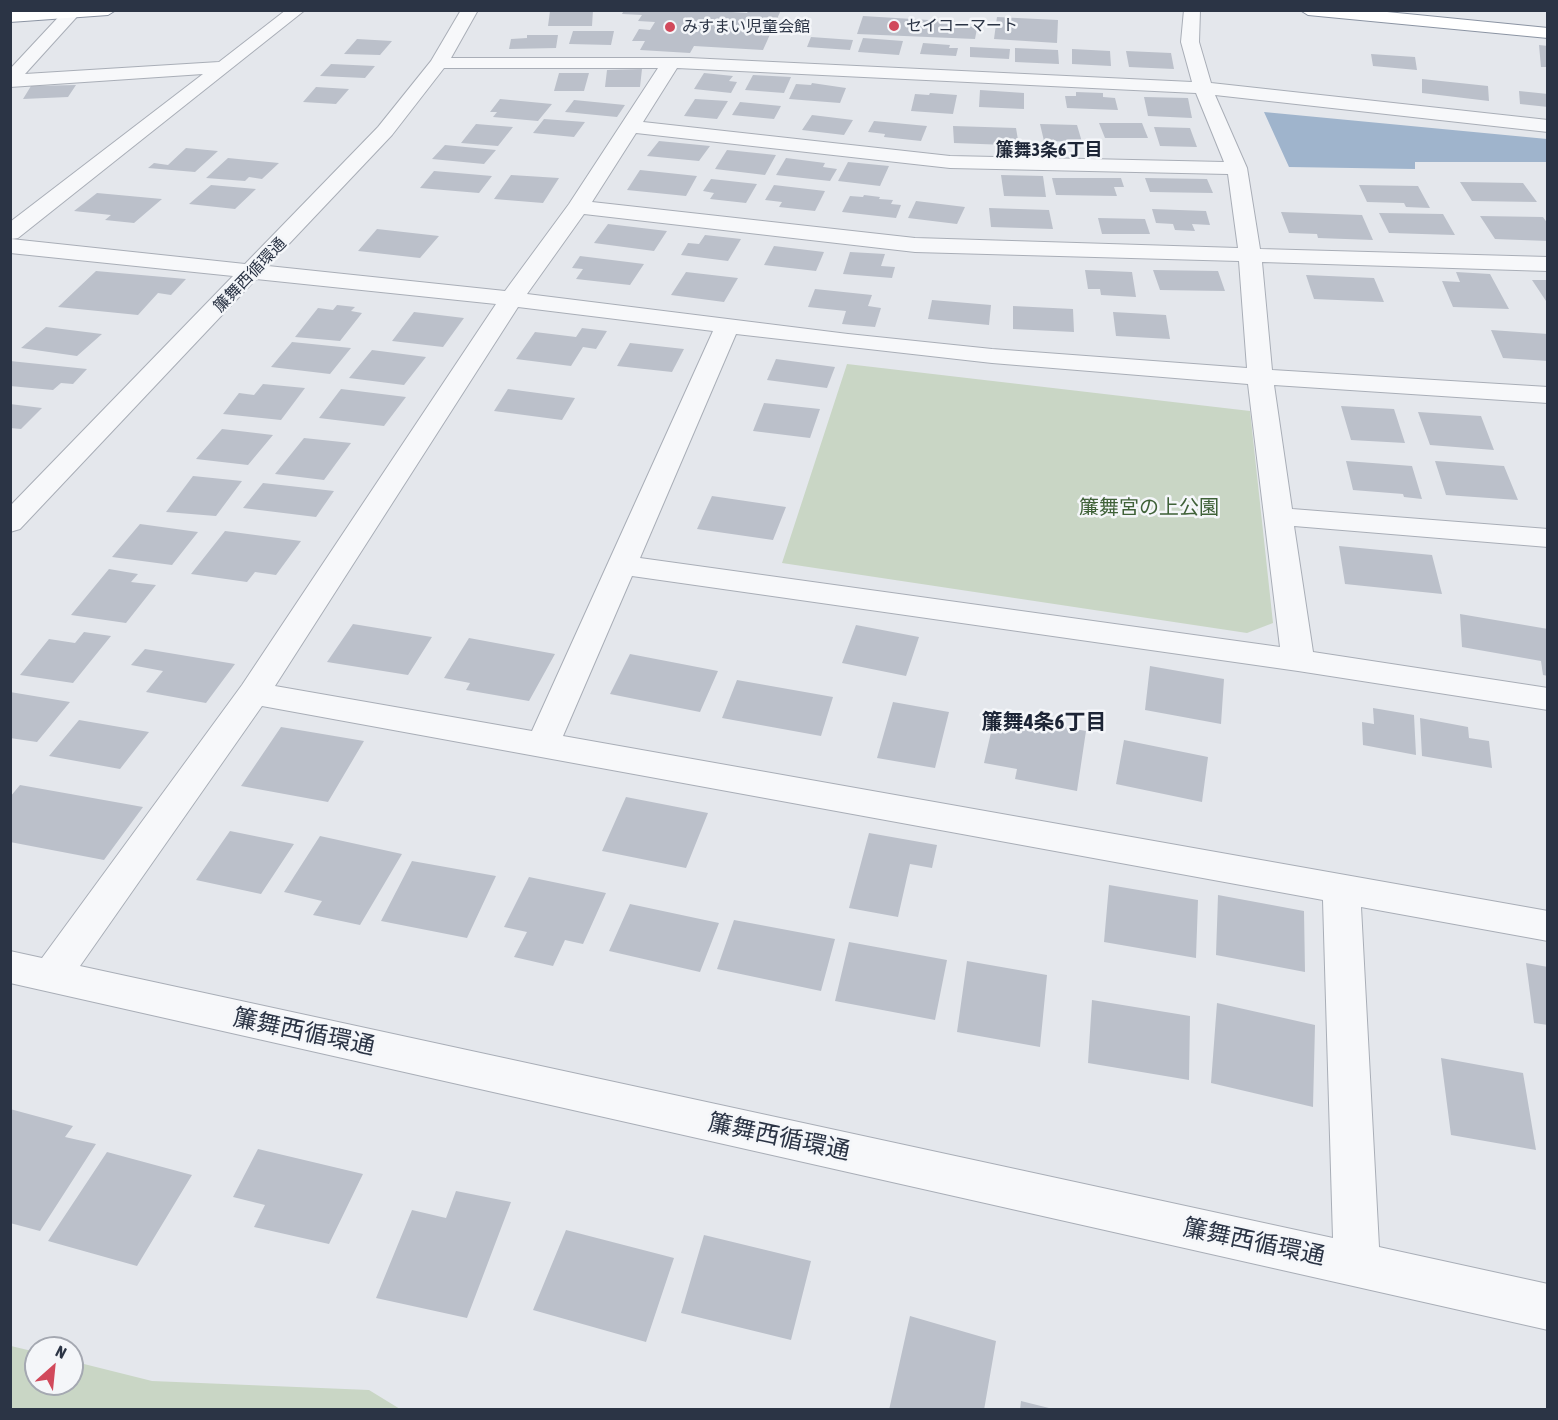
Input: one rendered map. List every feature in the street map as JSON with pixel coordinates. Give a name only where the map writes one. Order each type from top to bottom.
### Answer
[{"type":"highway","points":[[10,17],[108,10]]},
{"type":"highway","points":[[1308,10],[1548,33]]},
{"type":"highway","points":[[1439,10],[1548,20]]},
{"type":"street","points":[[10,233],[297,10]]},
{"type":"street","name":"簾舞西循環通","points":[[10,523],[254,271],[385,131],[439,63],[470,10]]},
{"type":"street","points":[[1192,10],[1190,42],[1203,88],[1237,168],[1250,254],[1260,377],[1298,660]]},
{"type":"street","points":[[10,81],[74,12]]},
{"type":"street","points":[[439,63],[671,63],[1203,88],[1548,126]]},
{"type":"street","points":[[51,976],[254,693],[511,299],[578,207],[671,63]]},
{"type":"street","points":[[10,81],[225,67]]},
{"type":"street","points":[[630,126],[950,162],[1237,168]]},
{"type":"street","points":[[578,207],[915,245],[1548,264]]},
{"type":"street","points":[[10,246],[511,299],[992,356],[1260,377],[1548,395]]},
{"type":"street","points":[[542,746],[727,326]]},
{"type":"street","points":[[1278,516],[1548,538]]},
{"type":"street","points":[[623,565],[1298,660],[1548,699]]},
{"type":"street","points":[[254,693],[1548,926]]},
{"type":"street","points":[[1341,889],[1357,1265]]},
{"type":"street","name":"簾舞西循環通","points":[[10,968],[1548,1307]]},
{"type":"green space","name":"簾舞宮の上公園","points":[[847,364],[1250,411],[1273,623],[1247,633],[782,563]]},
{"type":"green space","points":[[11,1346],[24,1349],[24,1396],[84,1396],[84,1364],[152,1381],[369,1390],[400,1409],[11,1409]]},
{"type":"water","points":[[1264,112],[1547,139],[1547,162],[1415,162],[1415,169],[1289,167]]},
{"type":"building","points":[[593,10],[592,26],[548,26],[550,11]]},
{"type":"building","points":[[624,10],[733,10],[732,12],[747,13],[749,10],[781,10],[763,50],[694,46],[690,53],[640,50],[645,41],[632,41],[639,29],[650,30],[655,22],[638,21],[642,15],[622,14]]},
{"type":"building","points":[[863,16],[978,23],[975,39],[857,34]]},
{"type":"building","points":[[997,17],[1058,20],[1057,43],[994,39]]},
{"type":"building","points":[[573,31],[614,31],[611,45],[569,44]]},
{"type":"building","points":[[527,35],[558,35],[556,48],[509,49],[511,39],[527,38]]},
{"type":"building","points":[[811,37],[853,40],[850,50],[807,47]]},
{"type":"building","points":[[863,38],[903,41],[899,55],[858,52]]},
{"type":"building","points":[[357,39],[392,41],[380,55],[344,54]]},
{"type":"building","points":[[923,43],[950,45],[949,48],[958,48],[956,56],[920,54]]},
{"type":"building","points":[[1539,45],[1548,46],[1548,67],[1541,67]]},
{"type":"building","points":[[970,47],[1010,49],[1009,59],[970,57]]},
{"type":"building","points":[[1015,48],[1058,50],[1059,64],[1015,62]]},
{"type":"building","points":[[1072,49],[1110,51],[1111,66],[1072,64]]},
{"type":"building","points":[[1126,51],[1171,53],[1174,69],[1129,67]]},
{"type":"building","points":[[1371,54],[1415,57],[1417,70],[1373,66]]},
{"type":"building","points":[[331,64],[375,66],[365,78],[320,76]]},
{"type":"building","points":[[642,69],[640,87],[605,87],[607,70]]},
{"type":"building","points":[[559,73],[589,73],[584,91],[554,91]]},
{"type":"building","points":[[704,73],[733,76],[729,81],[737,82],[731,93],[694,89]]},
{"type":"building","points":[[753,75],[791,77],[784,93],[745,90]]},
{"type":"building","points":[[1422,79],[1488,86],[1489,101],[1422,93]]},
{"type":"building","points":[[812,83],[846,88],[840,103],[789,99],[796,84],[811,85]]},
{"type":"building","points":[[76,85],[68,97],[23,99],[31,86]]},
{"type":"building","points":[[316,87],[349,89],[336,104],[303,102]]},
{"type":"building","points":[[980,90],[1024,93],[1024,109],[979,107]]},
{"type":"building","points":[[1519,91],[1548,94],[1548,107],[1520,104]]},
{"type":"building","points":[[1076,92],[1103,93],[1103,97],[1115,98],[1118,110],[1067,108],[1065,96],[1076,96]]},
{"type":"building","points":[[930,93],[957,95],[953,114],[911,111],[915,94],[929,95]]},
{"type":"building","points":[[1144,97],[1188,98],[1192,118],[1148,116]]},
{"type":"building","points":[[500,99],[552,104],[538,121],[493,117],[497,112],[490,112]]},
{"type":"building","points":[[695,99],[728,101],[717,119],[684,116]]},
{"type":"building","points":[[574,100],[625,105],[617,117],[565,112]]},
{"type":"building","points":[[740,102],[781,106],[774,119],[732,115]]},
{"type":"building","points":[[812,115],[853,120],[844,135],[802,130]]},
{"type":"building","points":[[544,119],[585,122],[574,137],[533,133]]},
{"type":"building","points":[[874,121],[927,126],[921,141],[884,137],[885,134],[868,132]]},
{"type":"building","points":[[1099,123],[1142,123],[1148,138],[1105,138]]},
{"type":"building","points":[[476,124],[513,127],[498,146],[461,143]]},
{"type":"building","points":[[1040,124],[1077,125],[1082,142],[1044,141]]},
{"type":"building","points":[[953,126],[1016,128],[1018,140],[1007,140],[1007,145],[954,143]]},
{"type":"building","points":[[1154,127],[1190,128],[1197,147],[1160,146]]},
{"type":"building","points":[[659,141],[710,146],[699,161],[647,156]]},
{"type":"building","points":[[445,145],[496,150],[484,164],[432,159]]},
{"type":"building","points":[[186,148],[218,151],[195,172],[148,168],[154,163],[168,165]]},
{"type":"building","points":[[727,150],[776,155],[765,175],[715,169]]},
{"type":"building","points":[[228,158],[279,163],[262,179],[249,177],[245,181],[206,178]]},
{"type":"building","points":[[786,158],[825,163],[823,167],[837,169],[830,181],[776,175]]},
{"type":"building","points":[[848,162],[889,166],[880,186],[838,181]]},
{"type":"building","points":[[640,170],[697,176],[686,196],[627,190]]},
{"type":"building","points":[[434,171],[492,176],[479,193],[420,188]]},
{"type":"building","points":[[511,175],[559,178],[543,203],[494,199]]},
{"type":"building","points":[[1001,175],[1043,176],[1046,197],[1004,196]]},
{"type":"building","points":[[1052,178],[1121,178],[1124,187],[1114,187],[1117,196],[1056,195]]},
{"type":"building","points":[[1145,178],[1207,179],[1213,193],[1150,192]]},
{"type":"building","points":[[711,179],[757,184],[746,203],[710,199],[714,193],[703,191]]},
{"type":"building","points":[[1460,182],[1523,183],[1537,202],[1472,201]]},
{"type":"building","points":[[211,185],[256,189],[235,209],[189,204]]},
{"type":"building","points":[[774,185],[825,191],[815,211],[779,207],[782,202],[765,200]]},
{"type":"building","points":[[1359,185],[1418,186],[1430,208],[1406,207],[1404,203],[1367,202]]},
{"type":"building","points":[[97,193],[162,199],[134,223],[105,220],[111,215],[74,211]]},
{"type":"building","points":[[864,195],[893,200],[891,204],[901,205],[896,218],[842,212],[850,196],[863,197]]},
{"type":"building","points":[[916,201],[965,207],[957,224],[908,218]]},
{"type":"building","points":[[989,208],[1049,210],[1053,229],[991,227]]},
{"type":"building","points":[[1152,209],[1206,211],[1210,225],[1192,224],[1195,231],[1175,230],[1173,224],[1156,223]]},
{"type":"building","points":[[1281,212],[1362,215],[1373,240],[1318,238],[1317,234],[1289,233]]},
{"type":"building","points":[[1379,213],[1443,214],[1455,235],[1389,233]]},
{"type":"building","points":[[1480,216],[1543,217],[1548,224],[1548,241],[1495,239]]},
{"type":"building","points":[[1098,218],[1145,219],[1150,234],[1102,234]]},
{"type":"building","points":[[608,224],[667,231],[654,251],[594,243]]},
{"type":"building","points":[[377,229],[439,236],[420,258],[358,251]]},
{"type":"building","points":[[705,235],[741,239],[728,261],[681,255],[688,243],[699,244]]},
{"type":"building","points":[[774,246],[824,252],[816,271],[764,265]]},
{"type":"building","points":[[850,252],[885,254],[881,266],[895,267],[892,278],[843,274]]},
{"type":"building","points":[[580,256],[644,264],[630,285],[576,279],[583,269],[572,268]]},
{"type":"building","points":[[1085,270],[1132,272],[1136,297],[1101,295],[1100,289],[1088,289]]},
{"type":"building","points":[[1153,270],[1218,271],[1225,291],[1160,290]]},
{"type":"building","points":[[96,271],[186,279],[171,295],[158,293],[138,315],[58,307]]},
{"type":"building","points":[[686,272],[738,278],[724,302],[671,295]]},
{"type":"building","points":[[1456,272],[1490,274],[1509,309],[1453,307],[1442,281],[1460,282]]},
{"type":"building","points":[[1306,275],[1374,278],[1384,302],[1314,299]]},
{"type":"building","points":[[1532,280],[1548,280],[1548,304]]},
{"type":"building","points":[[815,289],[872,295],[868,306],[881,308],[875,327],[842,324],[846,311],[808,307]]},
{"type":"building","points":[[932,300],[991,305],[989,325],[928,319]]},
{"type":"building","points":[[337,305],[355,307],[351,311],[362,313],[340,341],[295,337],[318,308],[333,310]]},
{"type":"building","points":[[1013,306],[1073,309],[1074,332],[1013,329]]},
{"type":"building","points":[[414,312],[464,318],[443,347],[392,341]]},
{"type":"building","points":[[1113,312],[1166,315],[1170,339],[1116,336]]},
{"type":"building","points":[[46,327],[102,334],[77,356],[21,348]]},
{"type":"building","points":[[582,328],[607,331],[596,349],[583,347],[571,366],[516,359],[535,332],[576,337]]},
{"type":"building","points":[[1491,330],[1548,334],[1548,361],[1503,358]]},
{"type":"building","points":[[292,342],[351,348],[330,374],[271,367]]},
{"type":"building","points":[[630,343],[684,349],[672,372],[617,366]]},
{"type":"building","points":[[372,350],[426,357],[404,385],[349,378]]},
{"type":"building","points":[[776,359],[835,367],[827,388],[767,380]]},
{"type":"building","points":[[10,361],[87,369],[73,384],[61,383],[53,390],[10,386]]},
{"type":"building","points":[[263,384],[305,388],[281,420],[223,414],[239,393],[254,395]]},
{"type":"building","points":[[341,389],[406,397],[384,426],[319,418]]},
{"type":"building","points":[[508,389],[575,398],[562,420],[494,411]]},
{"type":"building","points":[[764,403],[820,409],[810,438],[753,431]]},
{"type":"building","points":[[10,404],[42,408],[21,429],[10,428]]},
{"type":"building","points":[[1341,406],[1394,409],[1405,443],[1351,440]]},
{"type":"building","points":[[1418,412],[1481,416],[1494,450],[1430,445]]},
{"type":"building","points":[[222,429],[273,435],[248,465],[196,459]]},
{"type":"building","points":[[304,438],[351,443],[324,480],[275,474]]},
{"type":"building","points":[[1346,461],[1412,466],[1422,499],[1404,497],[1403,494],[1353,490]]},
{"type":"building","points":[[1435,461],[1504,466],[1518,500],[1446,495]]},
{"type":"building","points":[[193,476],[242,481],[216,516],[166,512]]},
{"type":"building","points":[[263,483],[334,491],[316,517],[243,508]]},
{"type":"building","points":[[712,496],[786,507],[773,540],[697,529]]},
{"type":"building","points":[[140,524],[198,532],[172,565],[112,557]]},
{"type":"building","points":[[225,531],[301,541],[276,575],[255,572],[247,582],[191,574]]},
{"type":"building","points":[[1339,546],[1432,555],[1442,594],[1345,584]]},
{"type":"building","points":[[109,569],[138,574],[131,582],[156,585],[126,623],[71,615]]},
{"type":"building","points":[[1460,614],[1548,629],[1548,676],[1543,675],[1541,661],[1462,647]]},
{"type":"building","points":[[353,624],[432,637],[408,675],[327,662]]},
{"type":"building","points":[[856,625],[919,637],[906,676],[842,663]]},
{"type":"building","points":[[84,632],[111,636],[73,683],[20,675],[49,639],[75,643]]},
{"type":"building","points":[[469,638],[555,654],[529,701],[466,690],[470,683],[444,678]]},
{"type":"building","points":[[145,649],[235,664],[206,703],[146,692],[163,671],[131,665]]},
{"type":"building","points":[[630,654],[718,671],[700,712],[610,694]]},
{"type":"building","points":[[1150,666],[1224,679],[1221,724],[1145,710]]},
{"type":"building","points":[[737,680],[833,697],[821,736],[722,718]]},
{"type":"building","points":[[10,692],[70,702],[37,742],[10,738]]},
{"type":"building","points":[[893,702],[949,712],[935,768],[877,758]]},
{"type":"building","points":[[1373,708],[1414,715],[1416,755],[1363,745],[1362,722],[1374,724]]},
{"type":"building","points":[[995,715],[1086,731],[1077,791],[1015,779],[1017,769],[984,763]]},
{"type":"building","points":[[1420,718],[1468,727],[1469,738],[1489,741],[1492,768],[1422,756]]},
{"type":"building","points":[[79,720],[149,732],[120,769],[49,756]]},
{"type":"building","points":[[281,727],[364,741],[328,802],[241,786]]},
{"type":"building","points":[[1124,740],[1208,757],[1202,802],[1116,784]]},
{"type":"building","points":[[20,785],[143,807],[104,860],[10,842],[10,797]]},
{"type":"building","points":[[626,797],[708,813],[686,868],[602,851]]},
{"type":"building","points":[[230,831],[294,844],[261,894],[196,880]]},
{"type":"building","points":[[869,833],[937,845],[932,868],[910,864],[898,917],[849,908]]},
{"type":"building","points":[[320,836],[402,854],[360,925],[313,915],[322,901],[284,892]]},
{"type":"building","points":[[412,861],[496,876],[467,938],[381,921]]},
{"type":"building","points":[[529,877],[606,893],[583,944],[565,940],[553,966],[514,957],[527,932],[504,927]]},
{"type":"building","points":[[1109,885],[1198,900],[1196,958],[1104,942]]},
{"type":"building","points":[[1218,895],[1304,911],[1305,972],[1216,955]]},
{"type":"building","points":[[630,904],[719,923],[700,972],[609,951]]},
{"type":"building","points":[[734,920],[835,939],[821,991],[717,969]]},
{"type":"building","points":[[849,942],[947,960],[935,1020],[835,1001]]},
{"type":"building","points":[[967,961],[1047,975],[1040,1047],[957,1032]]},
{"type":"building","points":[[1526,963],[1548,967],[1548,1025],[1534,1023]]},
{"type":"building","points":[[1092,1000],[1190,1016],[1189,1080],[1088,1063]]},
{"type":"building","points":[[1217,1003],[1315,1025],[1313,1107],[1211,1083]]},
{"type":"building","points":[[1441,1058],[1523,1073],[1536,1150],[1451,1135]]},
{"type":"building","points":[[10,1109],[73,1126],[65,1137],[96,1144],[40,1231],[10,1223]]},
{"type":"building","points":[[258,1149],[363,1174],[329,1244],[254,1227],[265,1205],[233,1197]]},
{"type":"building","points":[[107,1152],[192,1175],[137,1266],[48,1241]]},
{"type":"building","points":[[456,1191],[511,1202],[467,1318],[376,1298],[412,1210],[446,1218]]},
{"type":"building","points":[[566,1230],[674,1258],[646,1342],[533,1310]]},
{"type":"building","points":[[704,1235],[811,1261],[791,1340],[681,1313]]},
{"type":"building","points":[[910,1316],[996,1341],[984,1410],[889,1410]]},
{"type":"building","points":[[1021,1401],[1053,1409],[1053,1410],[1020,1410]]},
{"type":"place","name":"セイコーマート","points":[[894,26]]},
{"type":"place","name":"みすまい児童会館","points":[[670,27]]},
{"type":"district","name":"簾舞3条6丁目","points":[[1049,150]]},
{"type":"district","name":"簾舞4条6丁目","points":[[1044,722]]}]
